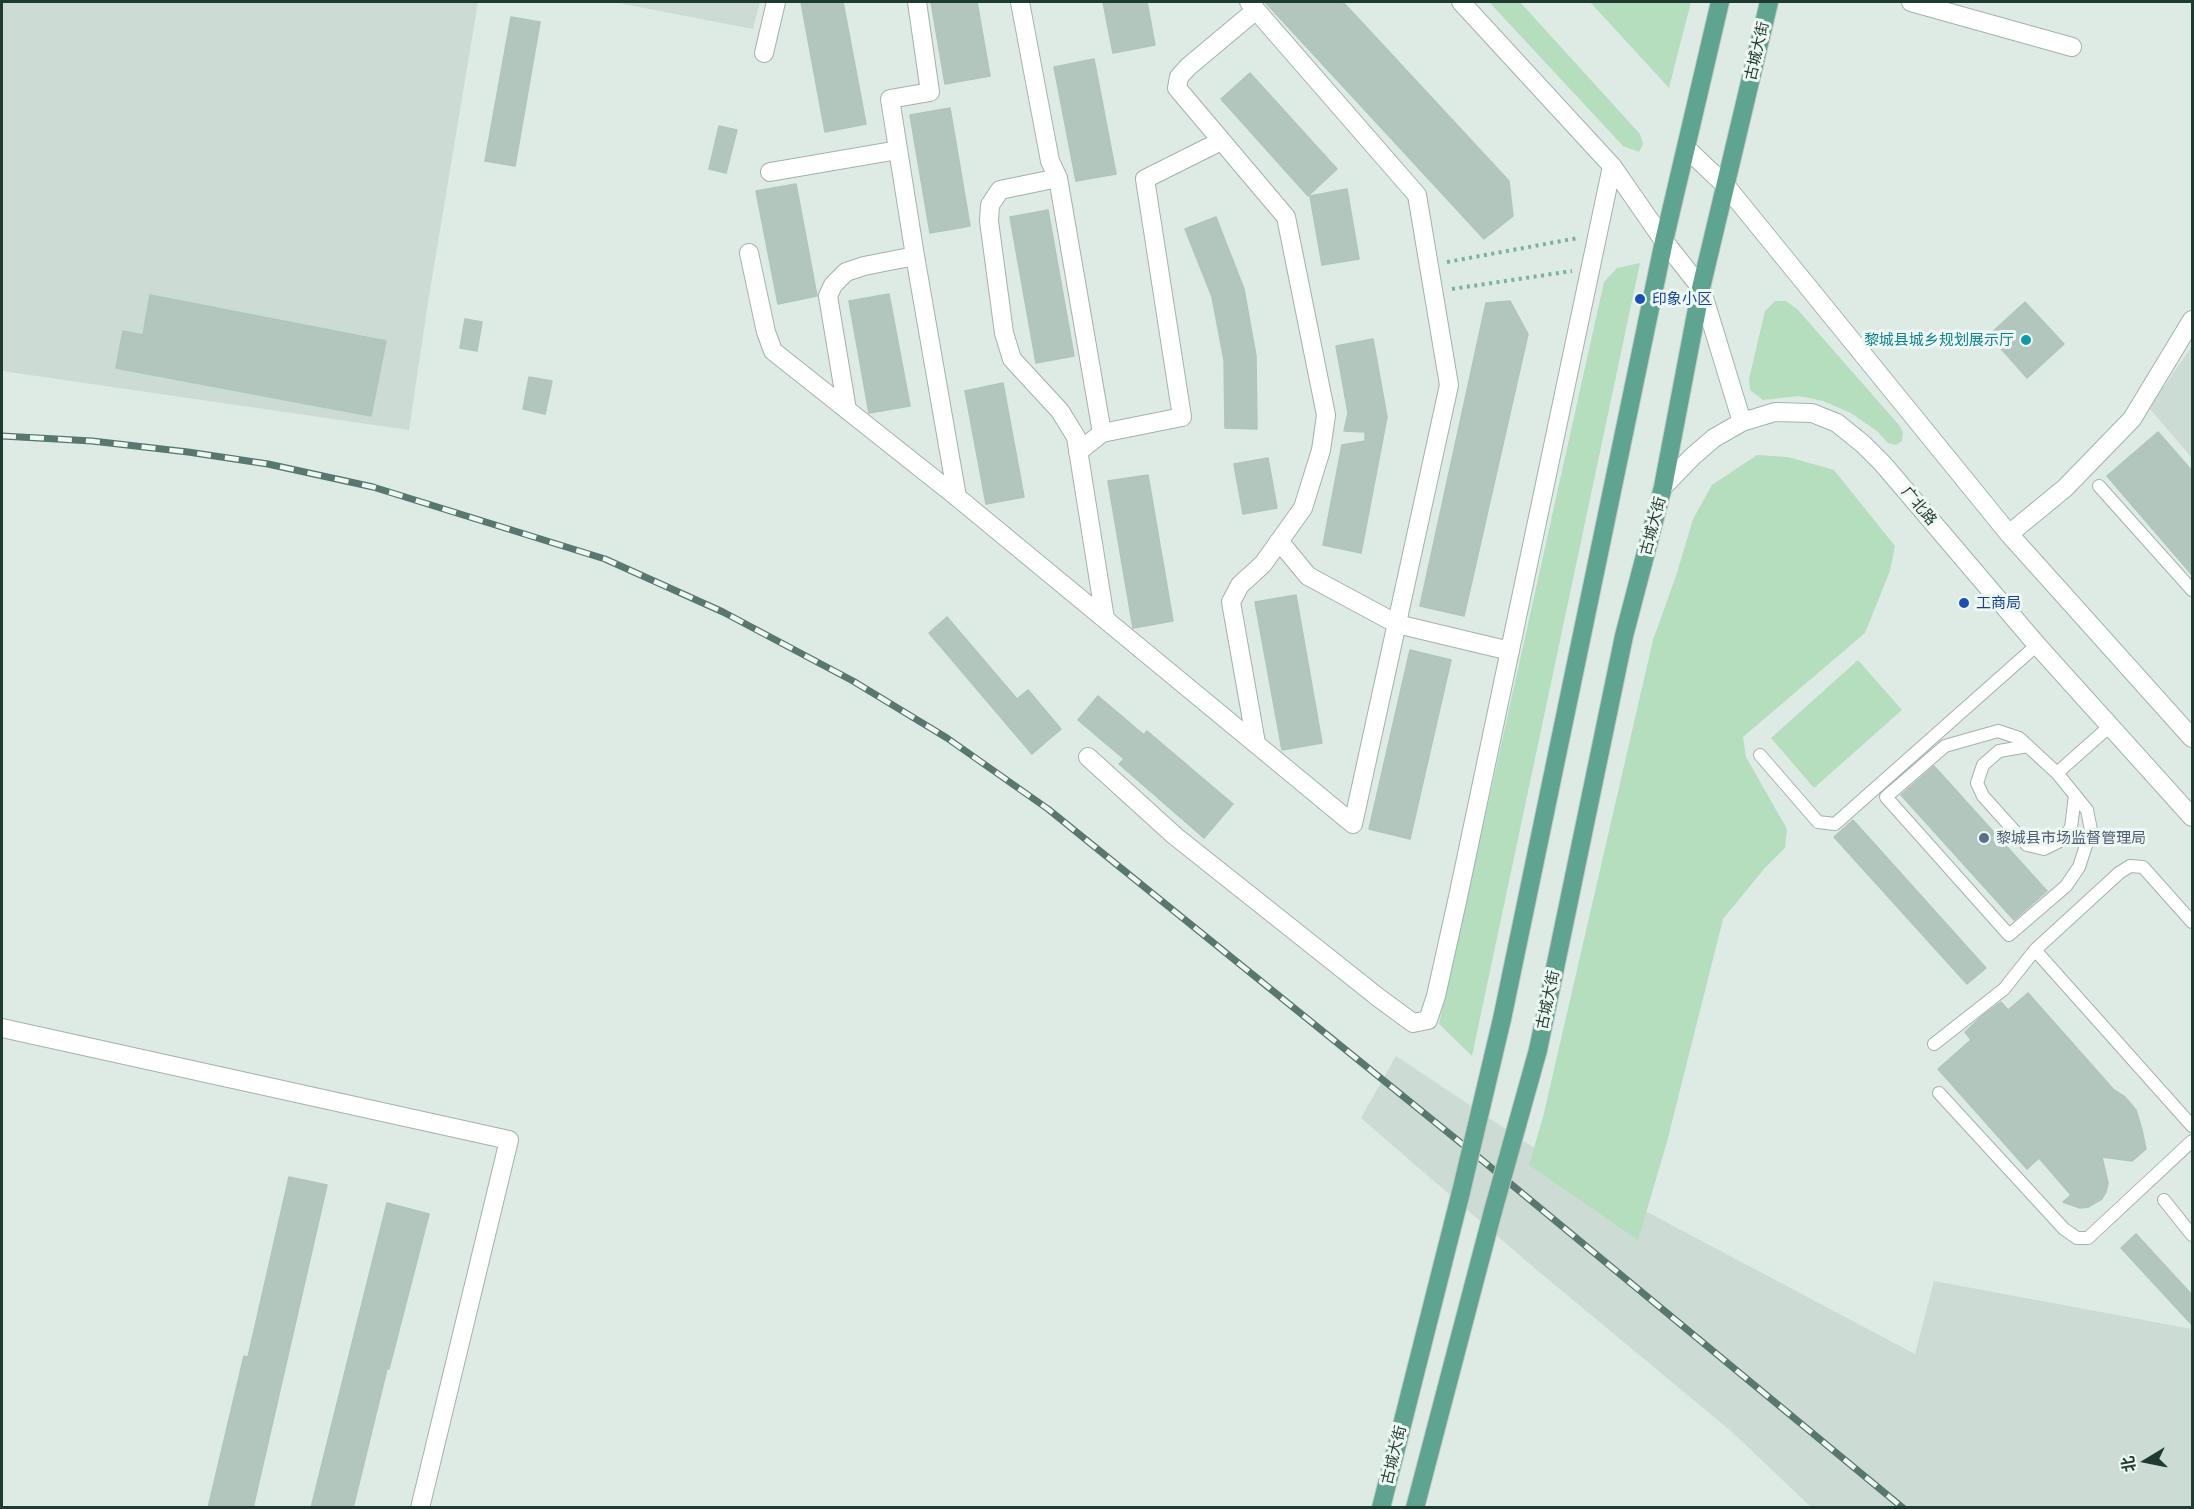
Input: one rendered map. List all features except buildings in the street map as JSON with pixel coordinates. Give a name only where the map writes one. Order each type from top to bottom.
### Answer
[{"type":"main road","points":[[1664,241],[1720,2]]},
{"type":"main road","name":"古城大街","points":[[1415,1508],[1538,1050],[1624,636],[1663,487],[1701,288],[1769,2]]},
{"type":"main road","name":"古城大街","points":[[1381,1508],[1502,1019],[1664,241]]},
{"type":"street","points":[[764,53],[776,2]]},
{"type":"street","points":[[917,2],[930,92],[890,99],[957,497]]},
{"type":"street","points":[[1020,2],[1050,161],[1058,178],[1102,433]]},
{"type":"street","points":[[1461,2],[1612,166],[1664,241],[1701,288],[1742,423]]},
{"type":"street","points":[[1911,2],[2072,47]]},
{"type":"street","points":[[749,253],[766,332],[773,351],[957,497],[1353,824],[1449,385],[1417,195],[1252,6],[1179,77],[1177,88],[1286,216],[1326,415],[1321,450],[1303,508],[1263,564],[1240,585],[1231,602],[1256,743]]},
{"type":"street","points":[[1078,452],[1102,433],[1182,417],[1145,179],[1221,141]]},
{"type":"street","points":[[1686,148],[1726,186],[2009,534],[2193,738]]},
{"type":"street","points":[[770,172],[898,150]]},
{"type":"street","points":[[1088,757],[1175,836],[1379,998],[1413,1023],[1428,1020],[1436,996],[1455,908],[1612,166]]},
{"type":"street","points":[[1058,178],[1000,190],[990,205],[989,221],[1004,333],[1012,359],[1060,411],[1076,437],[1105,619]]},
{"type":"street","points":[[847,410],[828,296],[833,285],[846,272],[915,256]]},
{"type":"street","points":[[2009,534],[2066,488],[2132,419],[2193,320]]},
{"type":"street","name":"广北路","points":[[1663,487],[1714,438],[1742,423],[1775,412],[1812,413],[1837,423],[1883,464],[2037,645],[2193,816]]},
{"type":"street","points":[[1279,541],[1308,576],[1397,624],[1510,651]]},
{"type":"street","points":[[2,1028],[509,1140],[420,1508]]},
{"type":"lane","points":[[2099,486],[2193,590]]},
{"type":"lane","points":[[1760,755],[1818,822],[1835,824],[2037,645]]},
{"type":"lane","points":[[2057,773],[2110,726]]},
{"type":"lane","points":[[1998,731],[2019,738],[2057,773],[2086,810],[2091,830],[2079,867],[2066,886],[2009,935],[1886,797],[1945,746],[1998,731]]},
{"type":"lane","points":[[2028,746],[1999,751],[1983,765],[1977,783],[1983,796],[2027,845],[2044,849],[2060,841],[2071,828],[2075,795]]},
{"type":"lane","points":[[1934,1044],[2004,989],[2036,950],[2119,873],[2130,866],[2144,867],[2193,922]]},
{"type":"lane","points":[[2036,950],[2193,1126]]},
{"type":"lane","points":[[1939,1093],[2064,1229],[2077,1238],[2088,1238],[2193,1141]]},
{"type":"lane","points":[[2164,1200],[2193,1235]]},
{"type":"path","points":[[1429,266],[1598,234]]},
{"type":"path","points":[[1433,291],[1591,269]]},
{"type":"shaded area","points":[[2,2],[478,2],[409,430],[2,371]]},
{"type":"shaded area","points":[[613,2],[760,2],[753,29]]},
{"type":"shaded area","points":[[2192,346],[2192,458],[2149,408]]},
{"type":"shaded area","points":[[1396,1056],[1564,1168],[1915,1354],[1934,1281],[2192,1329],[2192,1507],[1811,1507],[1732,1432],[1532,1266],[1361,1118]]},
{"type":"green space","points":[[1489,2],[1520,2],[1640,134],[1643,144],[1639,152],[1623,146]]},
{"type":"green space","points":[[1590,2],[1691,2],[1669,88]]},
{"type":"green space","points":[[1640,263],[1472,1056],[1439,1024],[1604,282],[1617,268]]},
{"type":"green space","points":[[1775,301],[1786,301],[1798,310],[1899,425],[1903,432],[1902,441],[1896,445],[1888,443],[1877,431],[1851,413],[1823,401],[1799,396],[1763,400],[1750,390],[1749,379],[1765,311]]},
{"type":"green space","points":[[1757,455],[1788,457],[1834,470],[1895,546],[1890,571],[1865,633],[1743,737],[1746,757],[1787,829],[1785,848],[1764,869],[1723,919],[1667,1142],[1638,1240],[1529,1165],[1543,1117],[1653,640],[1693,519],[1712,485]]},
{"type":"green space","points":[[1858,660],[1902,710],[1814,788],[1771,738]]},
{"type":"railway","points":[[2,436],[92,441],[188,452],[268,464],[373,487],[605,559],[723,612],[853,681],[947,738],[1048,809],[1477,1156],[1903,1508]]},
{"type":"place","name":"印象小区","points":[[1640,299]]},
{"type":"place","name":"黎城县城乡规划展示厅","points":[[2026,340]]},
{"type":"place","name":"工商局","points":[[1964,603]]},
{"type":"place","name":"黎城县市场监督管理局","points":[[1984,838]]}]
